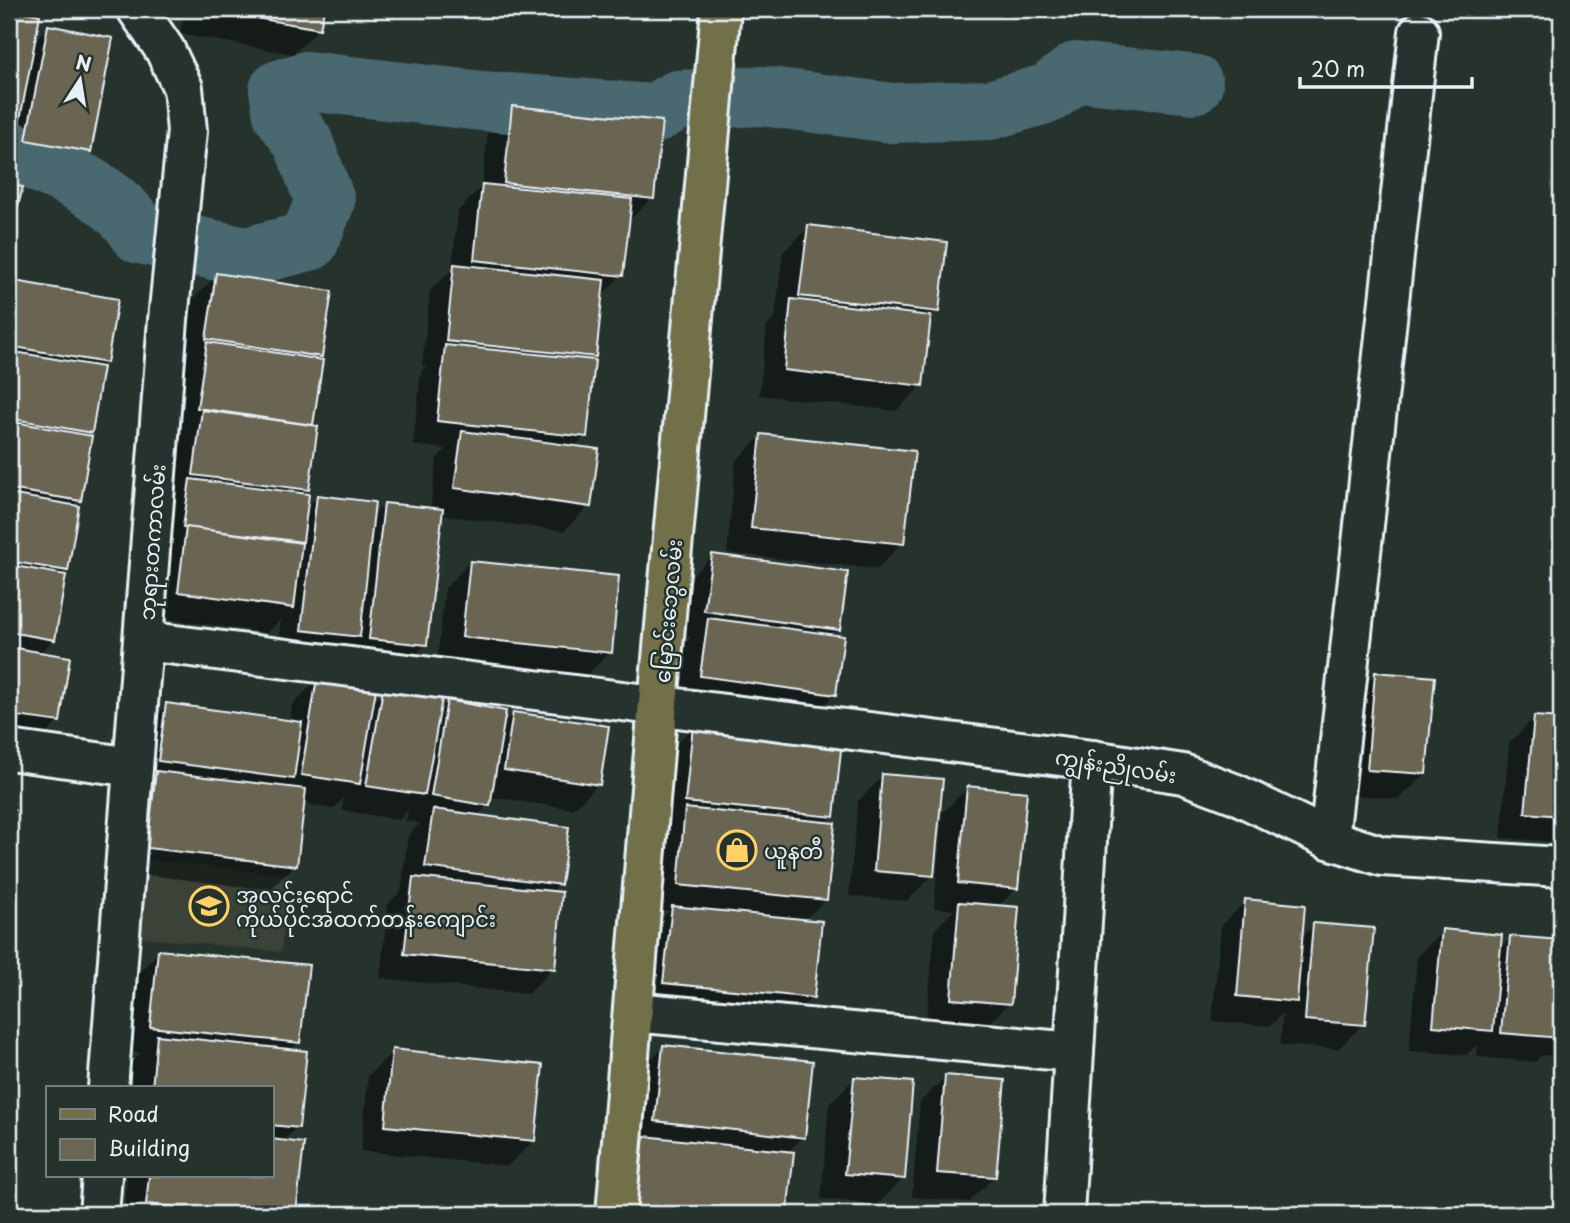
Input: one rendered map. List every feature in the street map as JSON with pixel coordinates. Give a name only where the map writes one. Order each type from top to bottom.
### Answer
[{"type":"main road","name":"မြောင်းဘွေလမ်း","points":[[616,1214],[658,703],[707,189],[721,9]]},
{"type":"street","name":"ဘုရားတကာလမ်း","points":[[108,1086],[168,320],[184,170],[187,113],[183,88],[165,50],[138,9]]},
{"type":"street","points":[[1329,839],[1419,32]]},
{"type":"street","name":"ကျွန်းညိုလမ်း","points":[[144,641],[658,703],[1183,774],[1237,794],[1329,839],[1382,856],[1561,867]]},
{"type":"street","points":[[9,750],[133,767]]},
{"type":"street","points":[[1064,1214],[1092,760]]},
{"type":"street","points":[[633,1012],[1074,1052]]},
{"type":"street","points":[[99,1214],[102,1178]]},
{"type":"path","points":[[9,853],[14,806]]},
{"type":"shaded area","name":"အလင်းရောင် ကိုယ်ပိုင်အထက်တန်းကျောင်း","points":[[138,859],[289,875],[281,952],[130,936]]},
{"type":"building","points":[[9,9],[40,15],[18,130],[9,128]]},
{"type":"building","points":[[204,9],[324,9],[320,29]]},
{"type":"building","points":[[48,25],[113,38],[91,152],[26,140]]},
{"type":"building","points":[[512,106],[662,121],[654,199],[504,183]]},
{"type":"building","points":[[9,184],[23,187],[9,240]]},
{"type":"building","points":[[482,184],[632,199],[623,276],[474,260]]},
{"type":"building","points":[[808,225],[947,242],[939,312],[799,296]]},
{"type":"building","points":[[454,264],[604,280],[596,357],[446,341]]},
{"type":"building","points":[[216,273],[332,291],[322,357],[206,339]]},
{"type":"building","points":[[9,280],[118,299],[107,363],[9,346]]},
{"type":"building","points":[[791,299],[931,316],[923,386],[784,370]]},
{"type":"building","points":[[207,342],[323,360],[313,425],[197,408]]},
{"type":"building","points":[[445,345],[595,360],[587,437],[437,421]]},
{"type":"building","points":[[9,351],[103,367],[92,433],[9,418]]},
{"type":"building","points":[[202,410],[318,426],[309,490],[193,475]]},
{"type":"building","points":[[9,421],[92,436],[81,501],[9,489]]},
{"type":"building","points":[[462,431],[599,449],[591,507],[454,488]]},
{"type":"building","points":[[761,434],[915,451],[904,544],[751,528]]},
{"type":"building","points":[[190,479],[309,494],[303,542],[183,527]]},
{"type":"building","points":[[9,494],[79,506],[68,571],[9,561]]},
{"type":"building","points":[[317,495],[375,502],[360,637],[301,630]]},
{"type":"building","points":[[384,503],[443,509],[427,645],[369,639]]},
{"type":"building","points":[[186,527],[302,543],[294,608],[178,592]]},
{"type":"building","points":[[712,554],[848,572],[840,630],[704,611]]},
{"type":"building","points":[[470,561],[619,576],[612,653],[462,637]]},
{"type":"building","points":[[9,565],[66,575],[55,640],[9,632]]},
{"type":"building","points":[[708,618],[844,636],[836,695],[700,676]]},
{"type":"building","points":[[9,647],[70,657],[60,722],[9,715]]},
{"type":"building","points":[[1375,672],[1435,677],[1426,774],[1367,770]]},
{"type":"building","points":[[317,678],[376,689],[360,784],[301,775]]},
{"type":"building","points":[[383,689],[442,699],[425,795],[366,786]]},
{"type":"building","points":[[447,700],[506,711],[490,806],[431,796]]},
{"type":"building","points":[[166,703],[302,722],[294,779],[158,761]]},
{"type":"building","points":[[513,712],[609,726],[600,785],[504,770]]},
{"type":"building","points":[[1534,716],[1561,718],[1561,816],[1525,813]]},
{"type":"building","points":[[693,725],[842,740],[834,817],[685,802]]},
{"type":"building","points":[[156,771],[306,789],[297,866],[147,848]]},
{"type":"building","points":[[882,774],[943,779],[934,876],[874,871]]},
{"type":"building","points":[[967,786],[1027,792],[1018,889],[958,883]]},
{"type":"building","points":[[685,808],[835,823],[827,900],[678,885]]},
{"type":"building","points":[[433,809],[569,827],[561,885],[425,867]]},
{"type":"building","points":[[413,877],[562,892],[555,969],[404,954]]},
{"type":"building","points":[[1245,899],[1305,905],[1297,1002],[1237,996]]},
{"type":"building","points":[[959,902],[1019,907],[1011,1004],[951,999]]},
{"type":"building","points":[[672,906],[822,921],[814,998],[663,983]]},
{"type":"building","points":[[1313,923],[1374,928],[1365,1025],[1305,1020]]},
{"type":"building","points":[[1442,929],[1502,935],[1493,1031],[1433,1026]]},
{"type":"building","points":[[1510,936],[1561,940],[1561,1038],[1501,1033]]},
{"type":"building","points":[[158,950],[309,965],[300,1043],[150,1027]]},
{"type":"building","points":[[157,1035],[307,1051],[299,1128],[273,1125],[273,1086],[152,1086]]},
{"type":"building","points":[[663,1045],[813,1061],[805,1138],[655,1121]]},
{"type":"building","points":[[392,1049],[543,1065],[535,1141],[385,1126]]},
{"type":"building","points":[[945,1075],[1005,1080],[996,1177],[937,1173]]},
{"type":"building","points":[[854,1077],[913,1082],[905,1179],[845,1174]]},
{"type":"building","points":[[644,1136],[794,1152],[787,1214],[636,1212]]},
{"type":"building","points":[[273,1139],[304,1143],[296,1214],[244,1214],[146,1204],[149,1178],[273,1178]]},
{"type":"waterway","points":[[9,150],[99,193],[129,218],[140,234],[246,257],[309,241],[325,201],[303,142],[283,114],[279,90],[307,81],[482,101],[653,114],[678,100],[762,96],[892,113],[990,110],[1049,93],[1076,72],[1193,84]]},
{"type":"place","name":"ယူနတီ","points":[[737,850]]},
{"type":"place","name":"အလင်းရောင် ကိုယ်ပိုင်အထက်တန်းကျောင်း","points":[[209,906]]}]
